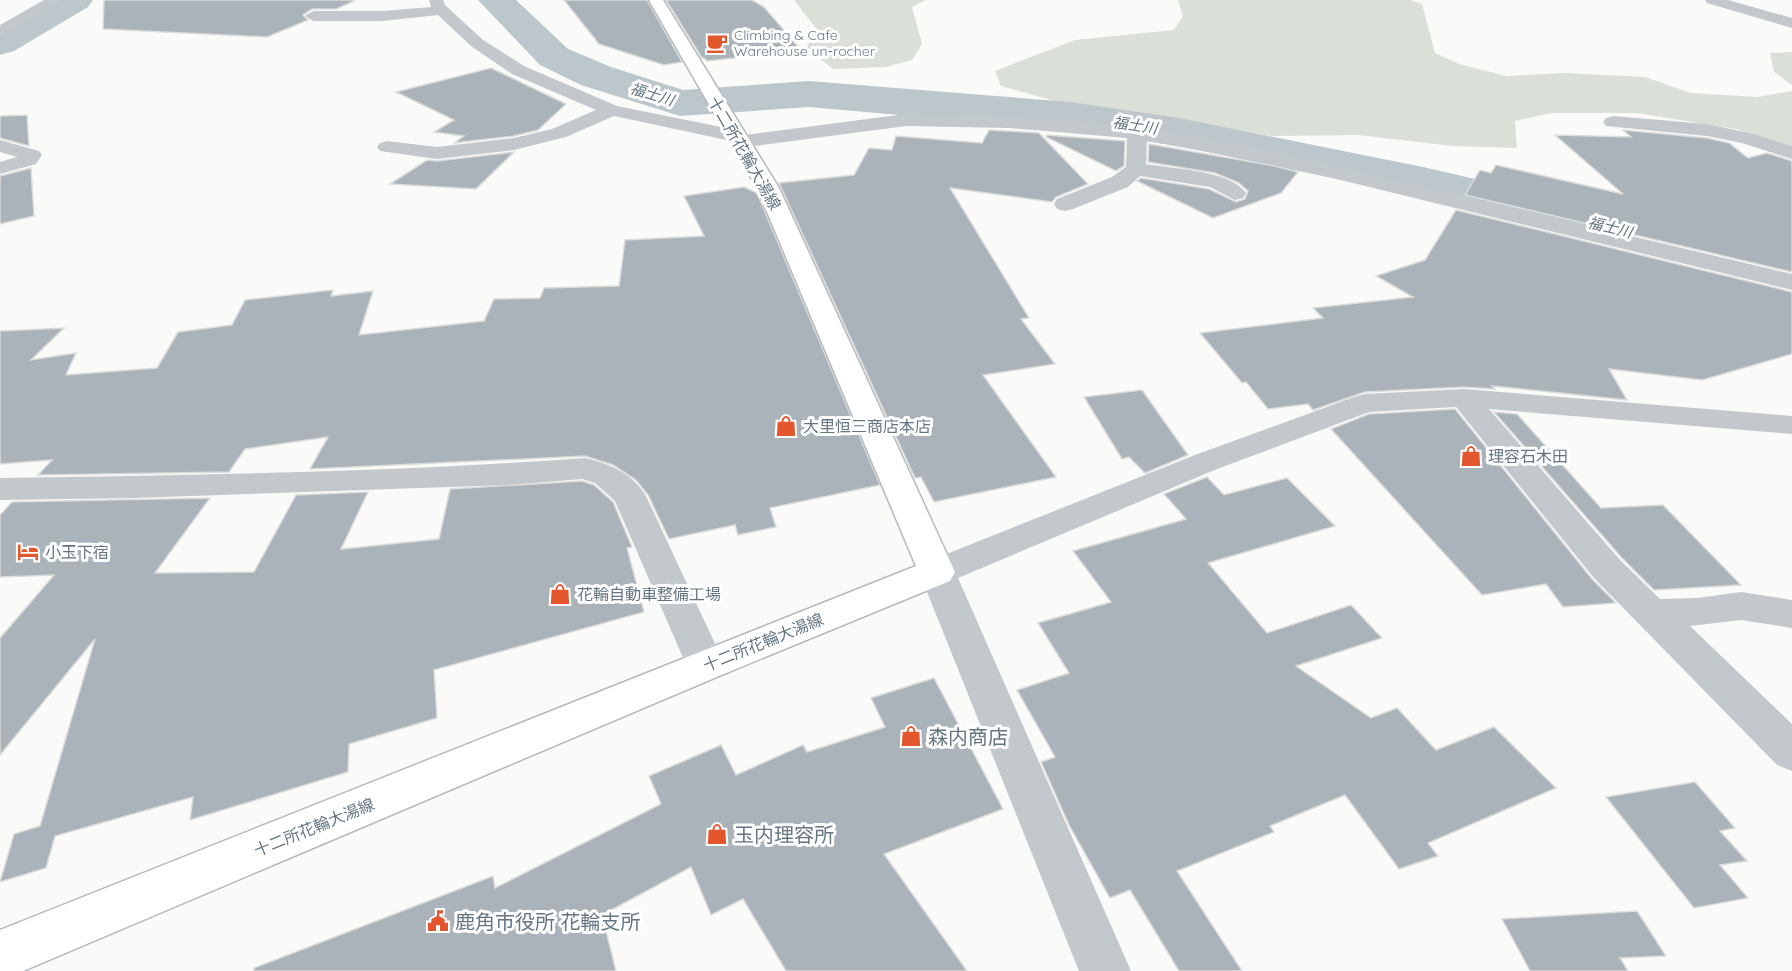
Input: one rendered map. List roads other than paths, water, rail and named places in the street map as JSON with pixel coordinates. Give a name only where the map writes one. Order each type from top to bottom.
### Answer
[{"type":"main road","name":"十二所花輪大湯線","points":[[0,955],[937,572],[768,188],[656,0]]},
{"type":"street","points":[[0,31],[56,0]]},
{"type":"street","points":[[1712,0],[1792,23]]},
{"type":"street","points":[[313,16],[382,15],[438,5],[477,43],[518,70],[612,110],[738,139],[906,120],[1010,122],[1092,128],[1183,140],[1320,168],[1792,282]]},
{"type":"street","points":[[387,147],[437,153],[514,144],[559,133],[612,110]]},
{"type":"street","points":[[1613,122],[1707,130],[1747,138],[1792,153]]},
{"type":"street","points":[[1136,169],[1137,134]]},
{"type":"street","points":[[0,146],[32,155],[29,160],[0,168]]},
{"type":"street","points":[[1344,154],[1792,261]]},
{"type":"street","points":[[1065,204],[1120,182],[1136,169],[1216,182],[1235,192]]},
{"type":"street","points":[[1464,398],[1607,570],[1792,752]]},
{"type":"street","points":[[1106,971],[937,572],[1206,462],[1365,403],[1464,398],[1792,425]]},
{"type":"street","points":[[0,489],[169,486],[507,474],[585,468],[607,476],[629,496],[705,665]]},
{"type":"street","points":[[1650,613],[1698,612],[1741,606],[1792,614]]},
{"type":"waterway","name":"福士川","points":[[0,43],[76,0]]},
{"type":"waterway","name":"福士川","points":[[495,0],[520,21],[554,57],[596,76],[680,103],[809,94],[1070,116],[1179,132],[1423,182],[1574,218]]},
{"type":"place","name":"Climbing & Cafe Warehouse un-rocher","points":[[717,43]]},
{"type":"place","name":"大里恒三商店本店","points":[[786,426]]},
{"type":"place","name":"理容石木田","points":[[1471,456]]},
{"type":"place","name":"小玉下宿","points":[[28,552]]},
{"type":"place","name":"花輪自動車整備工場","points":[[560,594]]},
{"type":"place","name":"森内商店","points":[[911,736]]},
{"type":"place","name":"玉内理容所","points":[[717,834]]},
{"type":"place","name":"鹿角市役所 花輪支所","points":[[438,921]]}]
